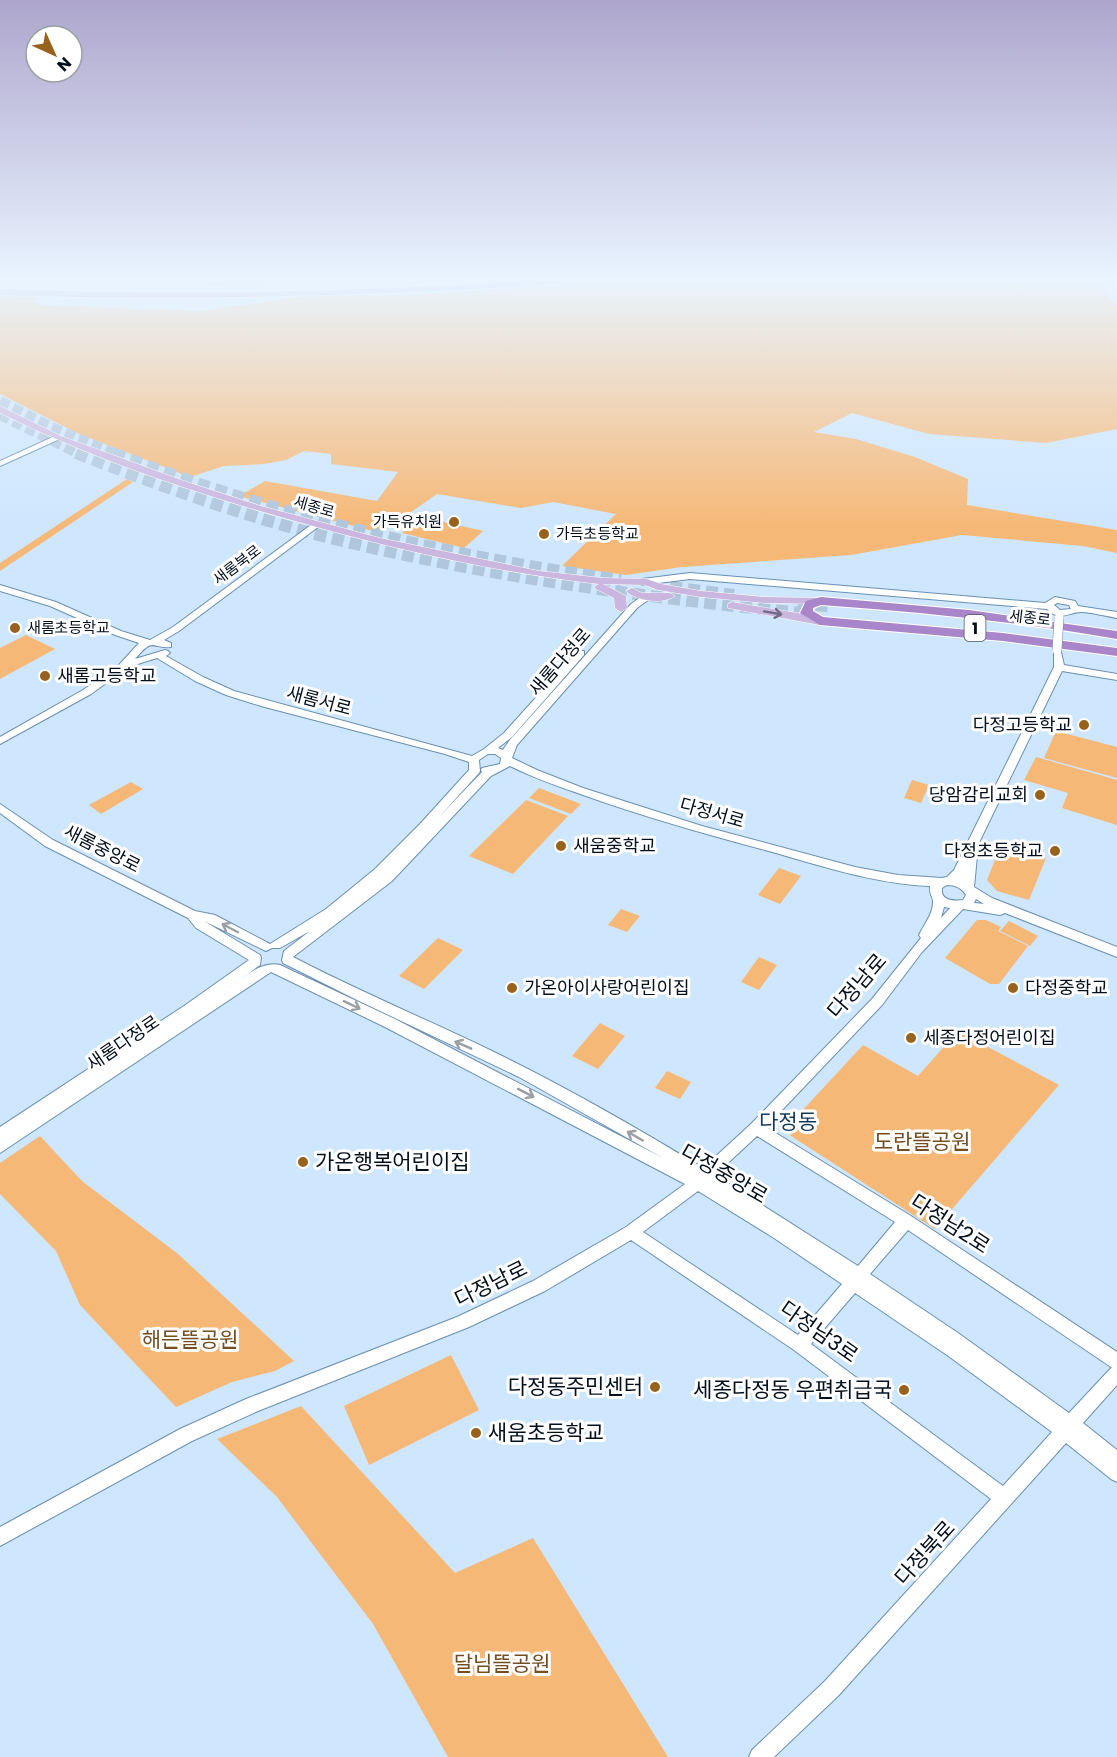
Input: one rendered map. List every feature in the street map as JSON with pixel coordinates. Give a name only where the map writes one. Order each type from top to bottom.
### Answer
[{"type":"highway","name":"세종로","points":[[826,611],[982,618],[1117,636]]},
{"type":"highway","points":[[826,611],[989,636],[1117,650]]},
{"type":"main road","name":"세종로","points":[[0,409],[55,439]]},
{"type":"main road","name":"세종로","points":[[0,416],[219,502],[462,565],[600,587],[635,587]]},
{"type":"main road","name":"세종로","points":[[313,526],[478,563],[635,587]]},
{"type":"main road","points":[[600,587],[620,596],[621,608]]},
{"type":"main road","points":[[635,587],[654,591]]},
{"type":"main road","name":"세종로","points":[[654,591],[765,600],[826,611]]},
{"type":"main road","name":"세종로","points":[[654,591],[686,598],[826,611]]},
{"type":"street","points":[[0,464],[55,439]]},
{"type":"street","name":"새롬북로","points":[[2,738],[87,692],[122,668],[144,645],[176,629],[313,526]]},
{"type":"street","points":[[635,587],[679,576],[1049,606],[1060,615],[1071,613],[1076,608]]},
{"type":"street","points":[[654,591],[668,579],[695,578]]},
{"type":"street","points":[[695,578],[679,579],[675,583],[701,594]]},
{"type":"street","name":"새롬다정로","points":[[263,964],[260,950],[298,934],[376,875],[475,771],[480,758],[508,735],[621,608],[635,587]]},
{"type":"street","points":[[0,588],[53,604],[144,645],[148,658]]},
{"type":"street","name":"새롬다정로","points":[[496,770],[505,765],[513,743],[634,606],[654,591]]},
{"type":"street","points":[[1049,606],[1050,602],[1059,600],[1072,603],[1076,608],[1117,615]]},
{"type":"street","points":[[918,950],[937,913],[938,898],[934,891],[959,872],[1059,666],[1057,650],[1060,615]]},
{"type":"street","name":"새롬북로","points":[[165,651],[176,629]]},
{"type":"street","name":"새롬서로","points":[[144,645],[165,651],[176,665],[220,688],[265,704],[480,758]]},
{"type":"street","points":[[122,668],[165,651]]},
{"type":"street","points":[[1059,666],[1117,677]]},
{"type":"street","points":[[502,753],[507,759],[549,779],[482,769],[480,758],[502,753]]},
{"type":"street","points":[[263,964],[288,957],[388,878],[487,774],[496,770]]},
{"type":"street","name":"다정서로","points":[[549,779],[610,802],[695,828],[868,873]]},
{"type":"street","name":"새롬중앙로","points":[[0,808],[49,843],[192,915],[211,918],[271,946]]},
{"type":"street","points":[[918,950],[961,905],[971,899],[969,889],[971,847]]},
{"type":"street","points":[[868,873],[920,883],[946,881],[969,889],[988,901],[1117,952]]},
{"type":"street","points":[[868,873],[918,888],[945,903],[1022,914]]},
{"type":"street","name":"새롬중앙로","points":[[192,915],[200,925],[263,964]]},
{"type":"street","name":"다정중앙로","points":[[271,946],[287,950],[288,957],[485,1054],[701,1179],[857,1279],[953,1350],[1117,1461]]},
{"type":"street","name":"다정남로","points":[[0,1537],[186,1435],[252,1405],[463,1322],[539,1286],[631,1233],[701,1179],[756,1128],[876,1002],[918,950]]},
{"type":"street","name":"새롬다정로","points":[[0,1136],[180,1016],[263,964]]},
{"type":"street","name":"새롬다정로","points":[[0,1147],[263,964]]},
{"type":"street","name":"다정중앙로","points":[[263,964],[390,1023],[701,1179]]},
{"type":"street","name":"다정남2로","points":[[756,1128],[906,1221],[1117,1361]]},
{"type":"street","points":[[800,1345],[906,1221]]},
{"type":"street","name":"다정남3로","points":[[631,1233],[800,1345],[1005,1498]]},
{"type":"street","name":"다정북로","points":[[759,1757],[832,1688],[1117,1373]]},
{"type":"street","name":"다정중앙로","points":[[1068,1428],[1117,1473]]},
{"type":"green space","points":[[0,363],[1117,363],[1117,429],[1046,443],[929,434],[852,413],[814,432],[856,439],[915,457],[968,479],[967,505],[1117,530],[1117,553],[1083,546],[962,535],[851,555],[682,567],[626,575],[562,566],[616,514],[553,502],[521,508],[437,494],[381,533],[239,496],[265,481],[377,501],[398,472],[331,464],[331,454],[304,451],[286,460],[264,464],[224,466],[190,477],[79,434],[0,394]]},
{"type":"green space","points":[[127,479],[133,482],[0,571],[0,563]]},
{"type":"green space","points":[[422,517],[483,531],[464,548],[402,533]]},
{"type":"green space","points":[[26,635],[55,649],[0,679],[0,648]]},
{"type":"green space","points":[[1056,731],[1117,747],[1117,778],[1044,758]]},
{"type":"green space","points":[[1036,757],[1117,780],[1117,825],[1062,808],[1068,793],[1024,780]]},
{"type":"green space","points":[[912,780],[929,785],[921,803],[904,798]]},
{"type":"green space","points":[[131,782],[143,789],[101,814],[89,805]]},
{"type":"green space","points":[[539,788],[581,804],[571,814],[529,798]]},
{"type":"green space","points":[[526,800],[568,816],[513,874],[469,856]]},
{"type":"green space","points":[[1003,840],[1041,851],[1046,858],[1029,900],[997,891],[987,880]]},
{"type":"green space","points":[[779,868],[801,876],[780,904],[758,895]]},
{"type":"green space","points":[[621,909],[640,916],[627,932],[608,925]]},
{"type":"green space","points":[[977,920],[986,920],[1001,927],[998,931],[1028,946],[999,984],[990,984],[945,958]]},
{"type":"green space","points":[[1009,921],[1038,936],[1030,946],[1000,931]]},
{"type":"green space","points":[[438,938],[463,950],[424,989],[399,976]]},
{"type":"green space","points":[[759,957],[777,965],[759,990],[741,982]]},
{"type":"green space","points":[[600,1023],[625,1036],[598,1069],[572,1056]]},
{"type":"green space","name":"도란뜰공원","points":[[958,1031],[1059,1085],[935,1229],[791,1136],[788,1126],[863,1045],[918,1076]]},
{"type":"green space","points":[[667,1071],[691,1082],[680,1099],[655,1088]]},
{"type":"green space","name":"해든뜰공원","points":[[40,1136],[82,1181],[178,1254],[294,1361],[275,1371],[232,1382],[176,1407],[80,1305],[56,1251],[0,1194],[0,1163]]},
{"type":"green space","points":[[451,1355],[479,1410],[369,1465],[344,1406]]},
{"type":"green space","name":"달님뜰공원","points":[[301,1406],[455,1573],[533,1538],[668,1757],[448,1757],[373,1624],[277,1497],[217,1439]]},
{"type":"tunnel","points":[[0,401],[56,429],[116,454]]},
{"type":"tunnel","points":[[0,415],[79,454]]},
{"type":"tunnel","points":[[76,453],[174,490],[241,512],[343,541],[401,554],[576,586],[813,614]]},
{"type":"tunnel","points":[[113,453],[237,496],[363,531],[491,559],[621,580]]},
{"type":"tunnel","points":[[670,587],[734,595]]},
{"type":"tunnel","points":[[798,603],[833,607]]},
{"type":"place","name":"가득유치원","points":[[454,522]]},
{"type":"place","name":"가득초등학교","points":[[544,534]]},
{"type":"place","name":"새롬초등학교","points":[[15,628]]},
{"type":"place","name":"새롬고등학교","points":[[45,676]]},
{"type":"place","name":"다정고등학교","points":[[1084,725]]},
{"type":"place","name":"당암감리교회","points":[[1040,795]]},
{"type":"place","name":"새움중학교","points":[[561,846]]},
{"type":"place","name":"다정초등학교","points":[[1055,851]]},
{"type":"place","name":"가온아이사랑어린이집","points":[[512,988]]},
{"type":"place","name":"다정중학교","points":[[1013,988]]},
{"type":"place","name":"세종다정어린이집","points":[[911,1038]]},
{"type":"place","name":"가온행복어린이집","points":[[303,1162]]},
{"type":"place","name":"다정동주민센터","points":[[655,1387]]},
{"type":"place","name":"세종다정동 우편취급국","points":[[904,1390]]},
{"type":"place","name":"새움초등학교","points":[[476,1433]]},
{"type":"district","name":"다정동","points":[[788,1122]]}]
